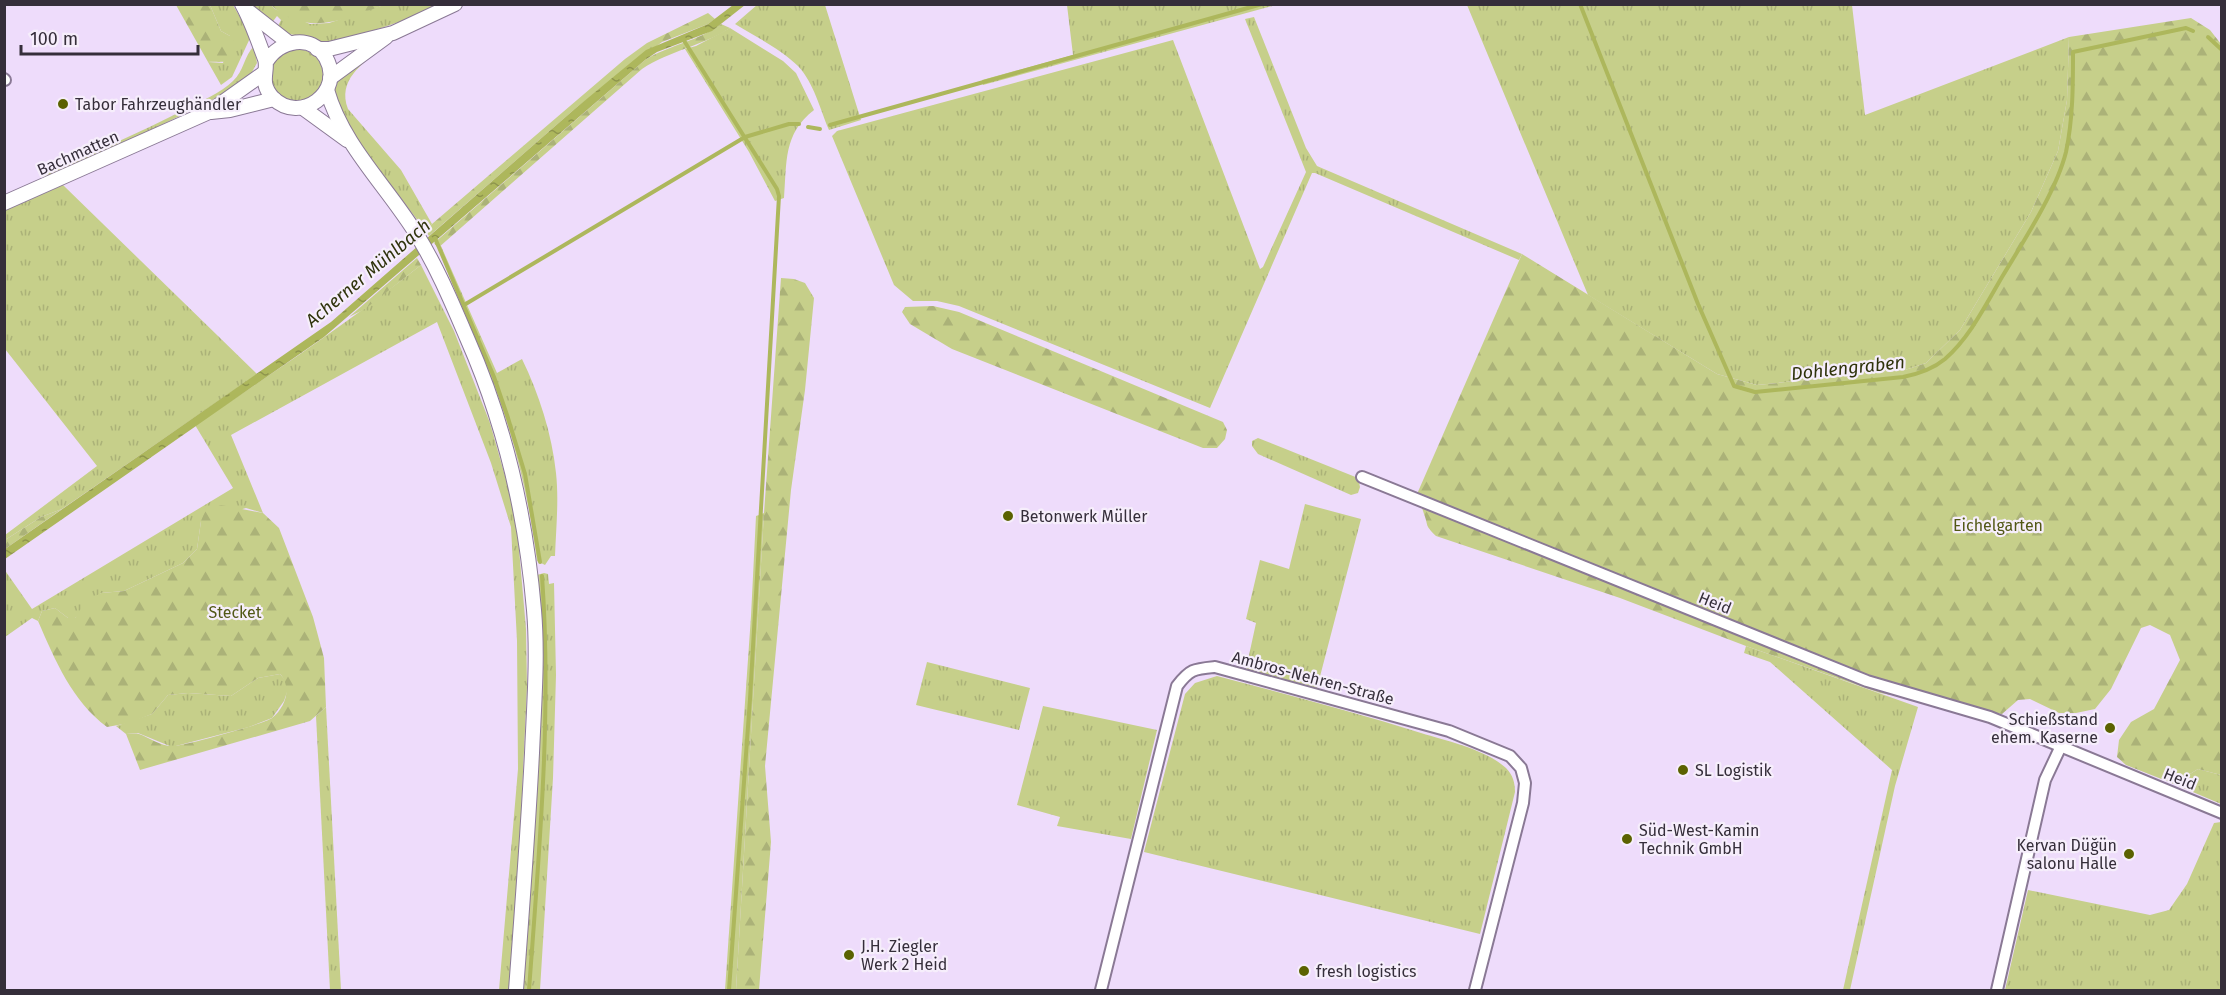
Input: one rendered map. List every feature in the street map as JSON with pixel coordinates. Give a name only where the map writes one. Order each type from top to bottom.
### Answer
[{"type":"street","points":[[317,49],[329,49],[393,33],[455,4]]},
{"type":"street","points":[[243,6],[265,68],[266,85],[274,99],[287,107],[303,108],[318,101],[329,84],[393,33]]},
{"type":"street","points":[[243,6],[289,43]]},
{"type":"street","points":[[209,112],[265,68],[277,48],[289,43],[306,43],[317,49],[327,60],[329,84],[351,144],[417,234],[472,351],[493,406],[513,474],[522,519],[534,611],[535,680],[525,878],[516,990]]},
{"type":"street","points":[[209,112],[230,110],[274,99]]},
{"type":"street","points":[[303,108],[351,144]]},
{"type":"street","name":"Bachmatten","points":[[4,203],[209,112]]},
{"type":"street","name":"Heid","points":[[1362,477],[1867,681],[1990,717],[2222,813]]},
{"type":"street","name":"Ambros-Nehren-Straße","points":[[1101,990],[1177,686],[1188,672],[1198,668],[1215,667],[1449,731],[1510,756],[1521,768],[1526,783],[1522,803],[1475,990]]},
{"type":"street","points":[[1997,990],[2045,780],[2061,746]]},
{"type":"green space","points":[[1067,4],[1276,5],[983,85],[982,80],[1073,55]]},
{"type":"green space","points":[[176,5],[210,5],[221,31],[230,36],[237,46],[233,57],[223,62],[208,62]]},
{"type":"green space","points":[[210,5],[233,5],[251,36],[232,77],[221,85],[208,62],[223,63],[230,36],[221,31]]},
{"type":"green space","points":[[252,5],[271,5],[275,9],[310,24],[329,23],[384,5],[442,5],[413,17],[323,45],[311,39],[282,31],[277,28],[281,20],[277,16],[271,24]]},
{"type":"green space","points":[[271,5],[384,5],[341,20],[312,23],[298,21]]},
{"type":"green space","points":[[757,5],[825,5],[861,120],[829,130],[812,88],[798,66],[776,49],[735,24]]},
{"type":"green space","points":[[1467,5],[1852,5],[1865,115],[2069,37],[2067,100],[2058,151],[2031,212],[1960,330],[1926,363],[1905,370],[1757,385],[1717,374],[1588,295]]},
{"type":"green space","points":[[708,13],[715,19],[708,24],[662,42],[577,107],[429,236],[425,230],[625,59],[647,43]]},
{"type":"green space","points":[[1254,17],[1306,148],[1317,166],[1522,254],[1519,260],[1312,173],[1210,408],[959,306],[937,301],[913,301],[894,285],[832,136],[837,131],[1173,40],[1260,269],[1263,267],[1306,172],[1245,19]]},
{"type":"green space","name":"Eichelgarten","points":[[2191,18],[2210,30],[2221,44],[2221,775],[2198,769],[2174,784],[2126,765],[2117,757],[2119,740],[2131,722],[2154,709],[2180,660],[2170,635],[2150,625],[2141,628],[2111,689],[2095,709],[2076,713],[2059,713],[2030,699],[2018,700],[2002,714],[1880,693],[1746,646],[1620,598],[1436,536],[1428,527],[1417,494],[1522,254],[1717,374],[1757,385],[1905,370],[1926,363],[1960,330],[2031,212],[2058,151],[2067,100],[2069,37]]},
{"type":"green space","points":[[721,24],[730,28],[642,69],[438,248],[434,243],[645,60],[703,35]]},
{"type":"green space","points":[[730,28],[783,61],[796,73],[814,110],[804,119],[792,139],[788,150],[784,198],[775,201],[749,152],[685,49],[696,46]]},
{"type":"green space","points":[[254,46],[257,63],[248,79],[210,101],[147,132],[45,179],[42,177],[43,174],[133,135],[217,93],[237,77]]},
{"type":"green space","points":[[382,48],[353,74],[346,89],[345,99],[348,109],[401,170],[432,224],[425,230],[355,138],[333,96],[338,80],[354,65]]},
{"type":"green space","points":[[297,49],[307,51],[315,57],[321,65],[323,75],[321,85],[315,93],[307,99],[297,101],[287,99],[279,93],[273,85],[271,75],[273,65],[279,57],[287,51]]},
{"type":"green space","points":[[63,185],[257,374],[62,509],[41,517],[5,540],[5,535],[97,466],[5,349],[5,210]]},
{"type":"green space","points":[[441,246],[497,373],[522,359],[544,414],[554,458],[557,494],[555,556],[551,556],[545,565],[537,561],[525,490],[506,421],[490,375],[438,248]]},
{"type":"green space","points":[[417,258],[421,265],[365,309],[349,317]]},
{"type":"green space","points":[[421,265],[454,331],[490,423],[516,515],[526,629],[527,687],[519,857],[509,990],[499,990],[518,769],[517,641],[511,527],[491,463],[437,322],[231,435],[263,513],[246,508],[201,521],[197,549],[183,563],[124,591],[101,593],[75,618],[68,618],[55,608],[42,611],[38,621],[32,618],[5,637],[4,569],[32,609],[233,488],[195,425],[310,347]]},
{"type":"green space","points":[[781,278],[805,283],[814,298],[805,390],[791,490],[765,766],[771,842],[759,990],[736,990],[764,513]]},
{"type":"green space","points":[[933,306],[959,312],[1223,422],[1227,430],[1225,439],[1217,448],[1203,448],[952,349],[910,324],[902,312],[905,307]]},
{"type":"green space","points":[[1258,438],[1358,478],[1360,487],[1358,493],[1351,495],[1258,454],[1252,446],[1252,441]]},
{"type":"green space","points":[[1305,504],[1361,519],[1317,688],[1246,669],[1256,623],[1246,619],[1260,560],[1289,569]]},
{"type":"green space","name":"Stecket","points":[[221,505],[263,513],[279,528],[313,617],[324,658],[326,707],[310,721],[140,770],[126,734],[139,734],[161,744],[174,746],[255,725],[272,718],[281,708],[286,697],[284,679],[280,674],[258,678],[231,696],[188,693],[168,695],[152,714],[129,723],[107,727],[95,717],[74,692],[58,665],[38,621],[42,611],[55,608],[68,618],[75,618],[86,601],[101,593],[124,591],[183,563],[197,549],[201,521],[205,511]]},
{"type":"green space","points":[[62,509],[5,549],[5,540],[41,517]]},
{"type":"green space","points":[[764,513],[736,990],[725,990],[756,516]]},
{"type":"green space","points":[[548,574],[549,584],[554,583],[556,675],[553,778],[540,990],[523,990],[542,679],[537,575]]},
{"type":"green space","points":[[1746,646],[1918,707],[1895,786],[1850,990],[1843,990],[1892,770],[1770,662],[1744,653]]},
{"type":"green space","points":[[927,662],[1030,688],[1019,730],[916,705]]},
{"type":"green space","points":[[280,674],[286,681],[288,689],[284,701],[272,718],[249,727],[172,747],[138,733],[126,734],[116,726],[152,714],[168,695],[188,693],[231,696],[258,678]]},
{"type":"green space","points":[[1217,676],[1345,710],[1454,743],[1488,756],[1506,768],[1513,779],[1515,792],[1480,934],[1144,852],[1185,694],[1195,683]]},
{"type":"green space","points":[[1043,706],[1157,730],[1131,839],[1057,826],[1060,817],[1017,805]]},
{"type":"green space","points":[[326,707],[341,990],[330,990],[316,716]]},
{"type":"green space","points":[[2198,769],[2221,775],[2221,804],[2174,784]]},
{"type":"green space","points":[[2221,822],[2221,990],[2005,990],[2028,890],[2150,915],[2169,910],[2187,884],[2214,823]]},
{"type":"water","points":[[733,5],[745,5],[712,31],[657,52],[645,60],[324,337],[5,559],[5,549],[331,322],[577,107],[646,50],[708,24]]},
{"type":"waterway","points":[[830,125],[1262,4]]},
{"type":"waterway","name":"Dohlengraben","points":[[1580,4],[1698,304],[1734,386],[1755,392],[1903,377],[1925,371],[1945,359],[1976,321],[2055,183],[2066,152],[2070,127],[2073,52],[2186,28],[2193,31]]},
{"type":"waterway","name":"Dohlengraben","points":[[2208,37],[2222,50]]},
{"type":"waterway","points":[[683,39],[777,189],[779,196],[750,699],[729,990]]},
{"type":"waterway","points":[[464,305],[745,137],[789,124],[799,124]]},
{"type":"waterway","points":[[808,127],[820,129]]},
{"type":"waterway","name":"Acherner Mühlbach","points":[[435,238],[494,377],[508,418],[525,474],[540,562]]},
{"type":"waterway","points":[[529,990],[545,732],[546,680],[542,576]]},
{"type":"place","name":"Tabor Fahrzeughändler","points":[[63,104]]},
{"type":"place","name":"Betonwerk Müller","points":[[1008,516]]},
{"type":"place","name":"Schießstand ehem. Kaserne","points":[[2110,728]]},
{"type":"place","name":"SL Logistik","points":[[1683,770]]},
{"type":"place","name":"Süd-West-Kamin Technik GmbH","points":[[1627,839]]},
{"type":"place","name":"Kervan Düğün salonu Halle","points":[[2129,854]]},
{"type":"place","name":"J.H. Ziegler Werk 2 Heid","points":[[849,955]]},
{"type":"place","name":"fresh logistics","points":[[1304,971]]}]
